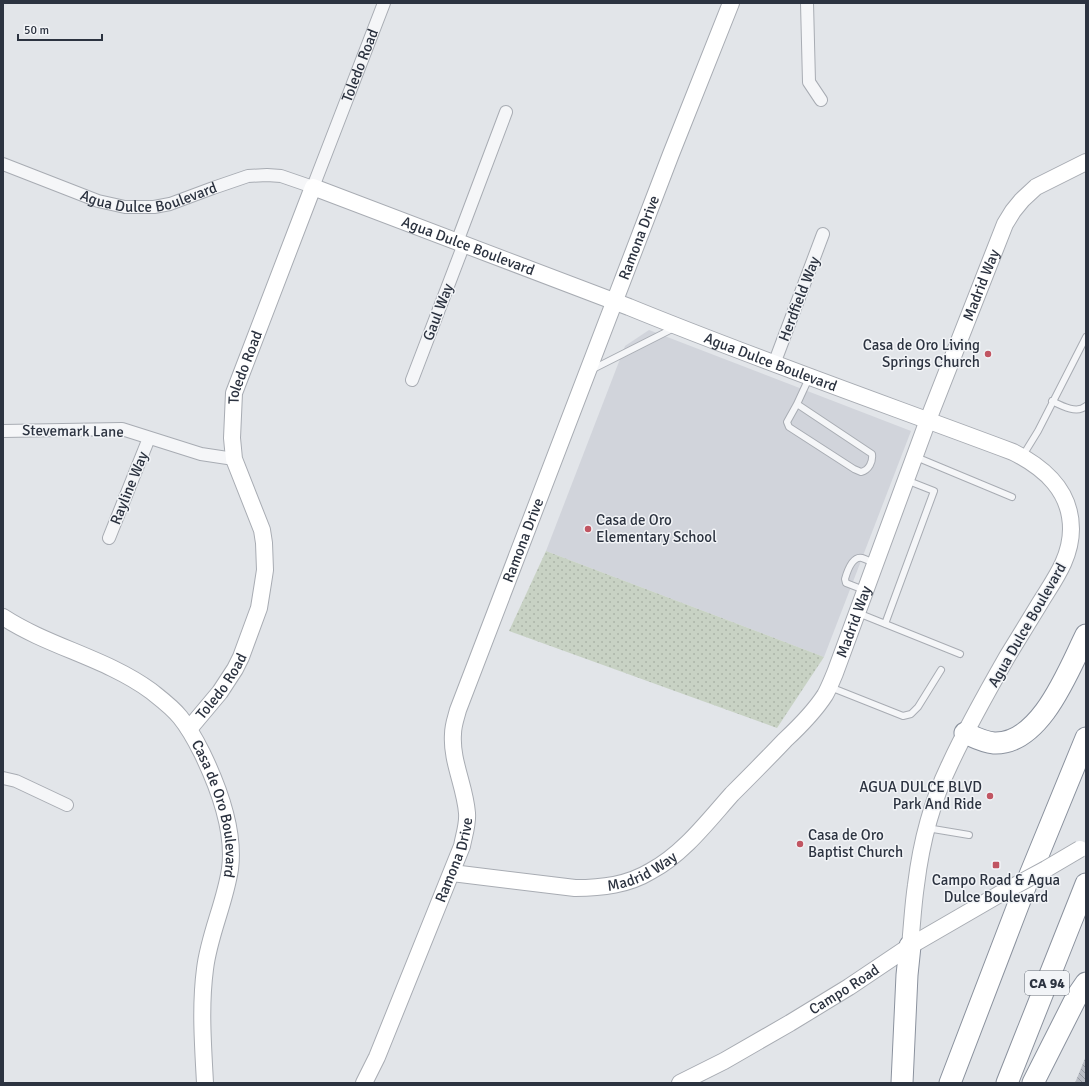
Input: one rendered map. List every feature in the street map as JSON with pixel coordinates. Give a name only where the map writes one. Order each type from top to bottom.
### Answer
[{"type":"highway","points":[[965,733],[977,739],[992,743],[1008,741],[1028,730],[1045,712],[1053,700],[1086,635]]},
{"type":"highway","points":[[950,1083],[1027,882],[1086,738]]},
{"type":"highway","name":"CA 94","points":[[1007,1083],[1086,884]]},
{"type":"highway","points":[[902,1083],[907,975],[910,946]]},
{"type":"highway","points":[[1033,1083],[1077,996],[1086,983]]},
{"type":"street","name":"Toledo Road","points":[[189,729],[220,692],[242,657],[262,596],[265,557],[262,530],[234,459],[232,438],[234,393],[384,3]]},
{"type":"street","name":"Ramona Drive","points":[[364,1083],[377,1057],[462,846],[467,814],[466,802],[453,749],[455,721],[731,3]]},
{"type":"street","points":[[807,3],[809,82],[821,100]]},
{"type":"street","name":"Gaul Way","points":[[412,380],[506,112]]},
{"type":"street","name":"Agua Dulce Boulevard","points":[[3,164],[98,200],[125,206],[154,207],[170,204],[248,176],[281,176],[615,302],[774,364],[928,420],[1022,457],[1045,472],[1056,484],[1067,505],[1071,530],[1068,554],[1059,573],[1005,661],[965,733],[944,775],[922,849],[916,886],[910,946]]},
{"type":"street","name":"Madrid Way","points":[[452,873],[576,888],[614,885],[633,880],[651,872],[668,861],[809,717],[825,695],[835,673],[876,564],[914,456],[1005,224],[1022,200],[1036,187],[1081,167]]},
{"type":"street","name":"Herdfield Way","points":[[774,364],[823,234]]},
{"type":"street","name":"Stevemark Lane","points":[[3,431],[122,429],[201,454],[234,459]]},
{"type":"street","name":"Rayline Way","points":[[108,538],[149,438]]},
{"type":"street","name":"Casa de Oro Boulevard","points":[[3,617],[37,636],[98,661],[125,674],[166,703],[189,729],[212,774],[226,819],[231,860],[228,880],[209,947],[205,967],[202,1005],[205,1083]]},
{"type":"street","points":[[3,778],[16,781],[67,805]]},
{"type":"street","name":"Campo Road","points":[[680,1083],[724,1062],[848,987],[910,946],[1086,845]]},
{"type":"lane","points":[[588,372],[676,326]]},
{"type":"lane","points":[[1022,457],[1038,431],[1086,337]]},
{"type":"lane","points":[[797,404],[872,454],[873,460],[866,471],[861,472],[854,469],[789,427],[787,422],[810,377]]},
{"type":"lane","points":[[1052,401],[1073,409],[1084,408],[1086,406]]},
{"type":"lane","points":[[914,456],[1012,497]]},
{"type":"lane","points":[[885,624],[934,491],[906,480]]},
{"type":"lane","points":[[865,591],[846,583],[846,574],[852,562],[856,558],[862,558],[876,564]]},
{"type":"lane","points":[[857,612],[960,654]]},
{"type":"lane","points":[[829,687],[903,716],[911,714],[918,707],[941,670]]},
{"type":"lane","points":[[927,828],[969,834]]},
{"type":"shaded area","points":[[649,330],[911,431],[824,657],[546,551],[625,346]]},
{"type":"green space","points":[[546,551],[824,657],[777,728],[509,631]]},
{"type":"building","points":[[1086,1056],[1086,1083],[1075,1083]]},
{"type":"place","name":"Casa de Oro Living Springs Church","points":[[988,354]]},
{"type":"place","name":"Casa de Oro Elementary School","points":[[588,529]]},
{"type":"place","name":"AGUA DULCE BLVD Park And Ride","points":[[990,796]]},
{"type":"place","name":"Casa de Oro Baptist Church","points":[[800,844]]},
{"type":"place","name":"Campo Road & Agua Dulce Boulevard","points":[[996,865]]}]
